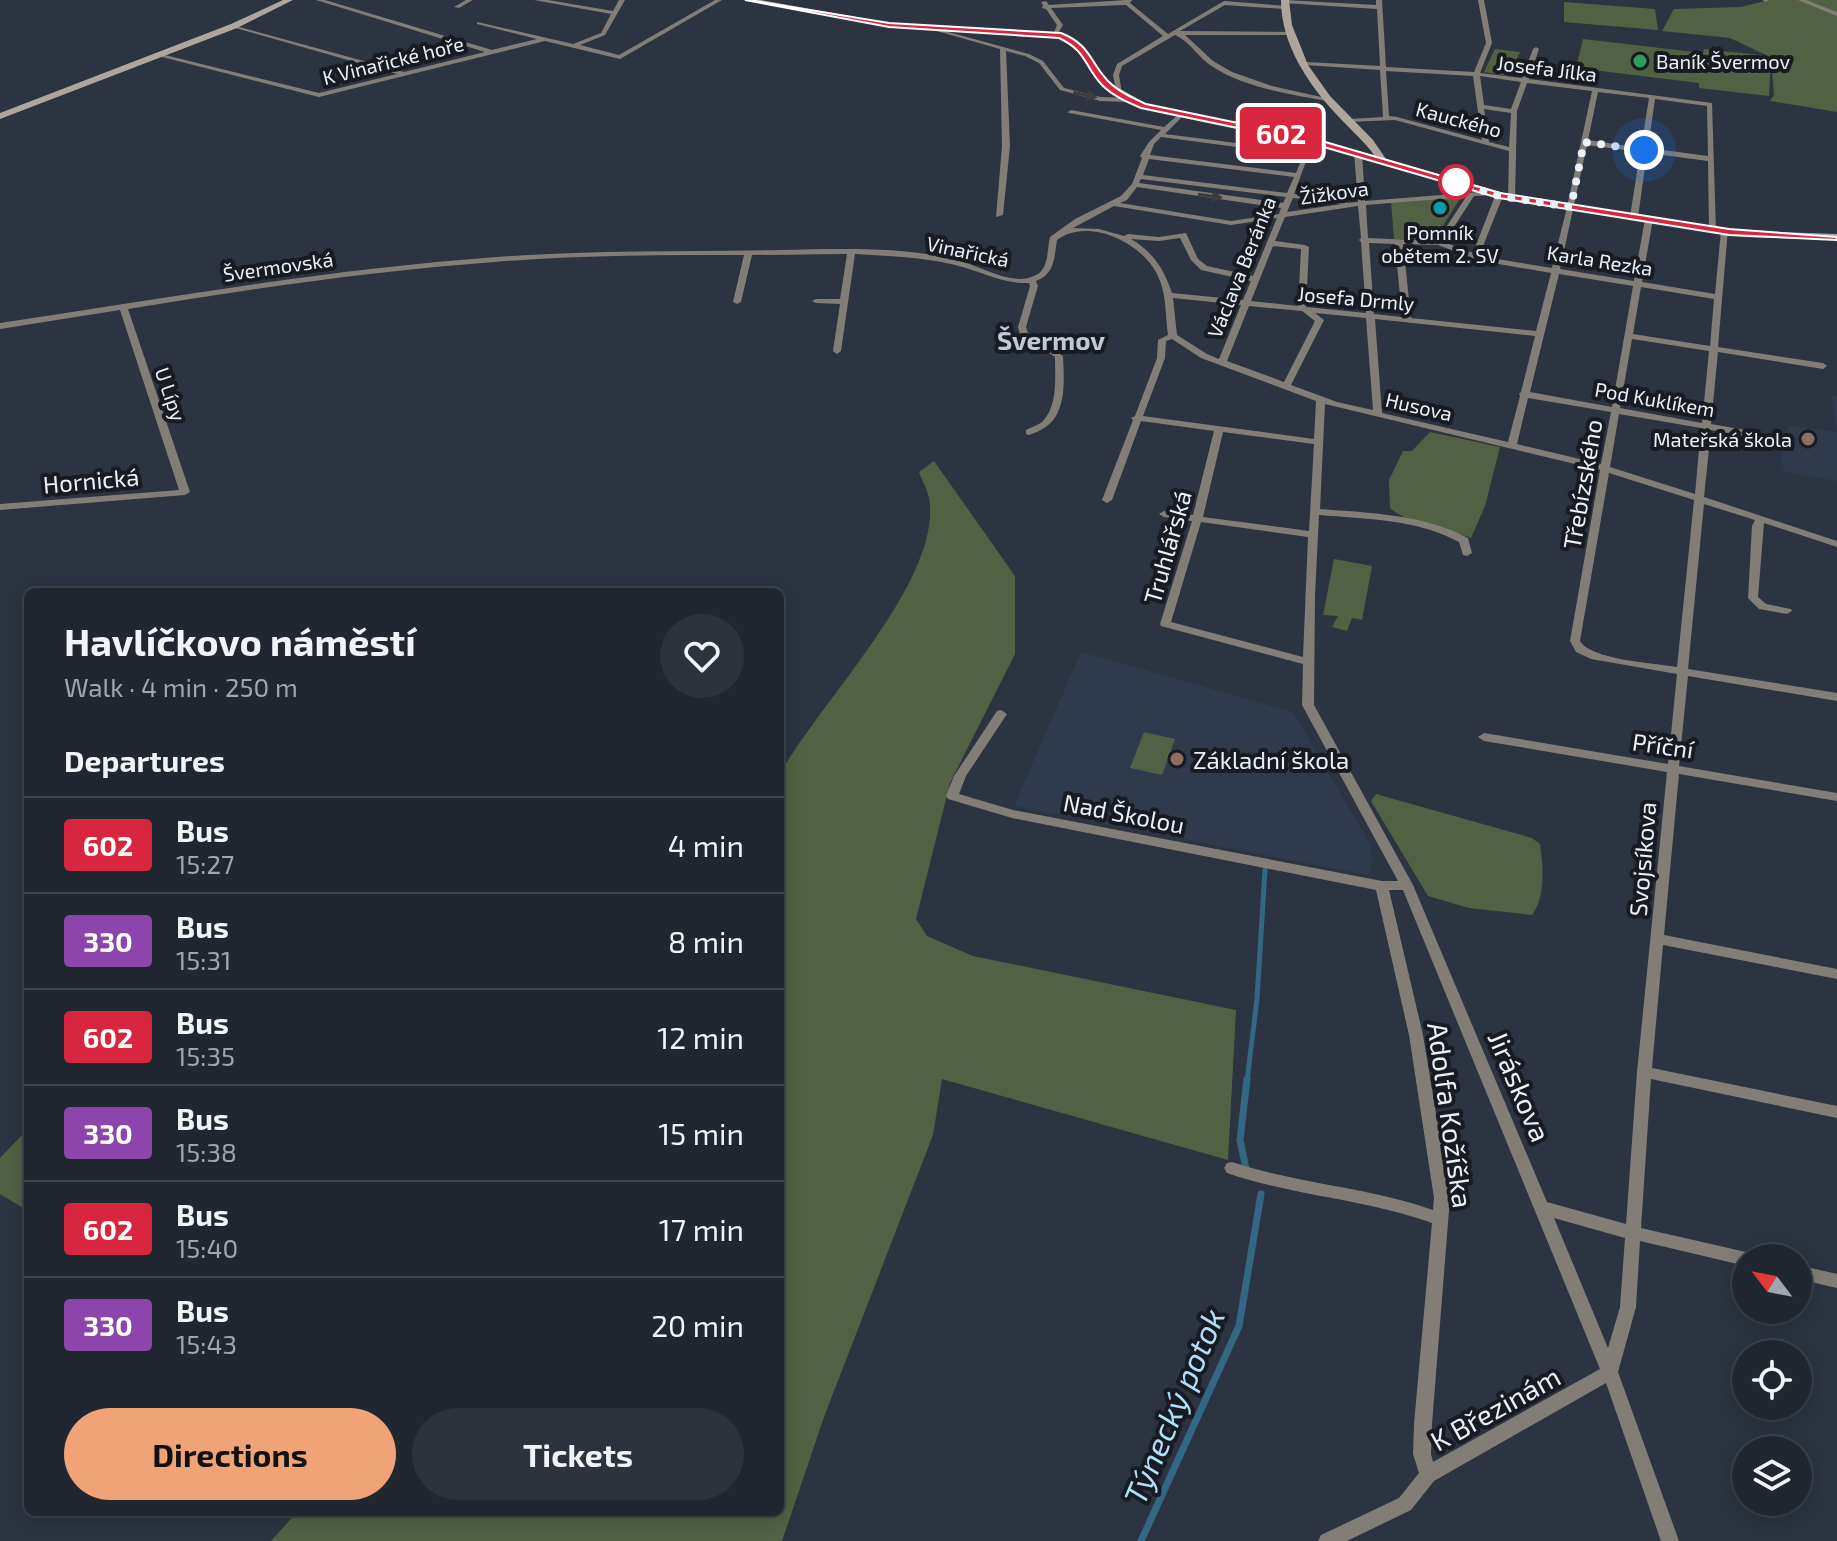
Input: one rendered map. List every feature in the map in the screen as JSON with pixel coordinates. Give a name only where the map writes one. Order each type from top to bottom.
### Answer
[{"type":"main road","points":[[0,116],[234,26],[289,0]]},
{"type":"main road","points":[[748,0],[861,21],[1055,34],[1080,45],[1098,76],[1128,100],[1181,115],[1312,141],[1499,195],[1719,230],[1775,236],[1837,237]]},
{"type":"main road","points":[[1285,3],[1290,33],[1327,99],[1382,159]]},
{"type":"street","points":[[319,0],[492,52]]},
{"type":"street","points":[[457,7],[470,0]]},
{"type":"street","points":[[537,0],[616,13]]},
{"type":"street","points":[[573,46],[603,34],[622,0]]},
{"type":"street","points":[[479,23],[620,57],[719,0]]},
{"type":"street","points":[[1481,0],[1489,43],[1476,74],[1486,143]]},
{"type":"street","points":[[1801,0],[1837,14]]},
{"type":"street","points":[[1119,94],[1116,75],[1119,65],[1224,1],[1379,4],[1386,118]]},
{"type":"street","points":[[1044,3],[1128,2],[1170,34],[1186,36],[1210,63],[1235,76],[1281,90],[1327,99]]},
{"type":"street","points":[[1044,3],[1060,25],[1055,34]]},
{"type":"street","points":[[234,26],[405,74]]},
{"type":"street","points":[[932,28],[1041,62],[1062,89],[1100,99],[1128,100]]},
{"type":"street","points":[[1170,34],[1290,33]]},
{"type":"street","name":"K Vinařické hoře","points":[[157,55],[319,95],[544,39]]},
{"type":"street","points":[[999,215],[1006,146],[1003,48]]},
{"type":"street","points":[[1512,150],[1514,111],[1536,49]]},
{"type":"street","name":"Josefa Jílka","points":[[1307,64],[1476,74],[1710,104]]},
{"type":"street","points":[[1512,446],[1571,207],[1595,90]]},
{"type":"street","points":[[1634,217],[1652,97]]},
{"type":"street","name":"Svojsíkova","points":[[1610,1372],[1628,1307],[1644,1072],[1715,349],[1719,230],[1711,159],[1710,104]]},
{"type":"street","points":[[1481,107],[1514,111]]},
{"type":"street","points":[[1071,112],[1244,146]]},
{"type":"street","points":[[1062,232],[1115,204],[1136,181],[1144,156],[1162,132],[1181,115]]},
{"type":"street","name":"Kauckého","points":[[1349,121],[1386,118],[1512,150],[1499,195]]},
{"type":"street","name":"Václava Beránka","points":[[1222,363],[1312,141]]},
{"type":"street","points":[[1584,142],[1711,159]]},
{"type":"street","points":[[1358,153],[1378,415]]},
{"type":"street","points":[[1144,156],[1297,175]]},
{"type":"street","points":[[1136,181],[1362,204]]},
{"type":"street","points":[[1136,181],[1283,211]]},
{"type":"street","points":[[1439,243],[1471,195]]},
{"type":"street","points":[[1475,257],[1499,195]]},
{"type":"street","name":"Žižkova","points":[[1115,204],[1231,223],[1283,211],[1499,195]]},
{"type":"street","name":"Třebízského","points":[[1649,219],[1575,641],[1587,655],[1683,671]]},
{"type":"street","points":[[1062,232],[1091,229],[1159,239],[1183,235],[1195,260],[1204,268],[1255,279]]},
{"type":"street","name":"Vinařická","points":[[563,256],[851,253],[947,261],[996,277],[1031,279],[1048,269],[1049,245],[1062,232]]},
{"type":"street","points":[[1107,500],[1161,358],[1162,340],[1173,336],[1169,295],[1156,264],[1136,244],[1120,235]]},
{"type":"street","name":"Karla Rezka","points":[[1363,240],[1439,243],[1475,257],[1719,297]]},
{"type":"street","points":[[1399,241],[1407,321]]},
{"type":"street","points":[[1270,243],[1305,247],[1302,308],[1320,320],[1286,387]]},
{"type":"street","points":[[737,302],[749,253]]},
{"type":"street","points":[[837,351],[851,253]]},
{"type":"street","name":"Švermovská","points":[[0,326],[362,273],[563,256]]},
{"type":"street","points":[[1029,432],[1047,423],[1056,403],[1060,369],[1059,356],[1024,334],[1022,327],[1034,286],[1031,279]]},
{"type":"street","name":"Josefa Drmly","points":[[1169,295],[1245,306],[1540,334]]},
{"type":"street","points":[[816,301],[844,302]]},
{"type":"street","name":"U Lípy","points":[[123,307],[185,492]]},
{"type":"street","name":"Husova","points":[[1173,336],[1191,350],[1321,400],[1605,468],[1837,544]]},
{"type":"street","points":[[1629,336],[1823,366]]},
{"type":"street","name":"Pod Kuklíkem","points":[[1523,394],[1780,439]]},
{"type":"street","name":"Jiráskova","points":[[1321,400],[1312,535],[1307,696],[1313,717],[1407,885],[1610,1372],[1670,1541]]},
{"type":"street","points":[[1136,418],[1317,442]]},
{"type":"street","name":"Truhlářská","points":[[1219,430],[1197,520],[1165,624],[1308,662]]},
{"type":"street","name":"Hornická","points":[[0,507],[185,492]]},
{"type":"street","points":[[1314,512],[1375,517],[1450,533],[1464,540],[1467,553]]},
{"type":"street","points":[[1164,514],[1312,535]]},
{"type":"street","points":[[1761,519],[1757,526],[1753,598],[1763,607],[1787,611]]},
{"type":"street","points":[[1683,671],[1837,697]]},
{"type":"street","name":"Nad Školou","points":[[1001,714],[960,776],[952,796],[1012,814],[1382,886]]},
{"type":"street","name":"Příční","points":[[1484,737],[1837,797]]},
{"type":"street","points":[[1382,886],[1407,885]]},
{"type":"street","name":"Adolfa Kožíška","points":[[1382,886],[1416,1035],[1442,1198],[1422,1454],[1428,1475]]},
{"type":"street","points":[[1657,939],[1837,974]]},
{"type":"street","points":[[1644,1072],[1837,1112]]},
{"type":"street","points":[[1232,1168],[1257,1178],[1409,1206],[1441,1219]]},
{"type":"street","points":[[1543,1208],[1732,1256]]},
{"type":"street","points":[[1812,1275],[1837,1281]]},
{"type":"street","name":"K Březinám","points":[[1327,1541],[1405,1504],[1428,1475],[1610,1372]]},
{"type":"shaded area","points":[[1831,395],[1837,396],[1837,432]]},
{"type":"shaded area","name":"Mateřská škola","points":[[1789,426],[1837,432],[1837,481],[1784,472],[1779,443]]},
{"type":"shaded area","name":"Základní škola","points":[[1081,652],[1293,712],[1370,844],[1373,860],[1368,875],[1014,806]]},
{"type":"green space","points":[[1770,0],[1837,0],[1837,112],[1770,101],[1774,95],[1771,56],[1769,96],[1699,88],[1699,83],[1576,68],[1583,39],[1703,53],[1704,49],[1768,56],[1730,38],[1662,31],[1674,9],[1740,7]]},
{"type":"green space","points":[[1564,2],[1655,9],[1658,30],[1564,22]]},
{"type":"green space","points":[[1495,49],[1520,52],[1509,76],[1484,72]]},
{"type":"green space","points":[[1461,197],[1434,240],[1394,239],[1391,202]]},
{"type":"green space","points":[[1430,432],[1500,447],[1485,506],[1471,538],[1418,523],[1390,508],[1389,480],[1403,451],[1412,451]]},
{"type":"green space","points":[[934,461],[1015,576],[1015,654],[950,783],[916,919],[927,936],[973,956],[1236,1010],[1228,1160],[942,1079],[933,1135],[824,1417],[782,1541],[271,1541],[293,1516],[784,1516],[784,768],[872,643],[914,572],[927,538],[930,506],[928,492],[919,472]]},
{"type":"green space","points":[[1334,559],[1372,566],[1362,620],[1352,618],[1347,631],[1332,627],[1338,616],[1323,615]]},
{"type":"green space","points":[[1144,732],[1175,739],[1162,775],[1130,768]]},
{"type":"green space","points":[[1376,794],[1532,838],[1540,844],[1540,899],[1532,915],[1469,908],[1428,896],[1371,801]]},
{"type":"green space","points":[[24,1133],[24,1209],[0,1194],[0,1158]]},
{"type":"waterway","name":"Týnecký potok","points":[[1247,1081],[1257,999],[1265,870]]},
{"type":"waterway","name":"Týnecký potok","points":[[1246,1169],[1240,1140],[1247,1079]]},
{"type":"waterway","name":"Týnecký potok","points":[[1141,1541],[1239,1326],[1261,1194]]},
{"type":"bus line","name":"602","points":[[748,0],[889,25],[1061,36],[1080,45],[1104,82],[1123,97],[1144,106],[1312,141],[1382,159],[1499,196],[1729,232],[1837,237]]},
{"type":"place","name":"Baník Švermov","points":[[1640,61]]},
{"type":"place","name":"Pomník obětem 2. SV","points":[[1440,208]]},
{"type":"place","name":"Mateřská škola","points":[[1808,439]]},
{"type":"place","name":"Základní škola","points":[[1177,759]]},
{"type":"district","name":"Švermov","points":[[1051,339]]},
{"type":"route","points":[[1456,182],[1499,196],[1571,207],[1570,199],[1584,142],[1644,150]]}]
